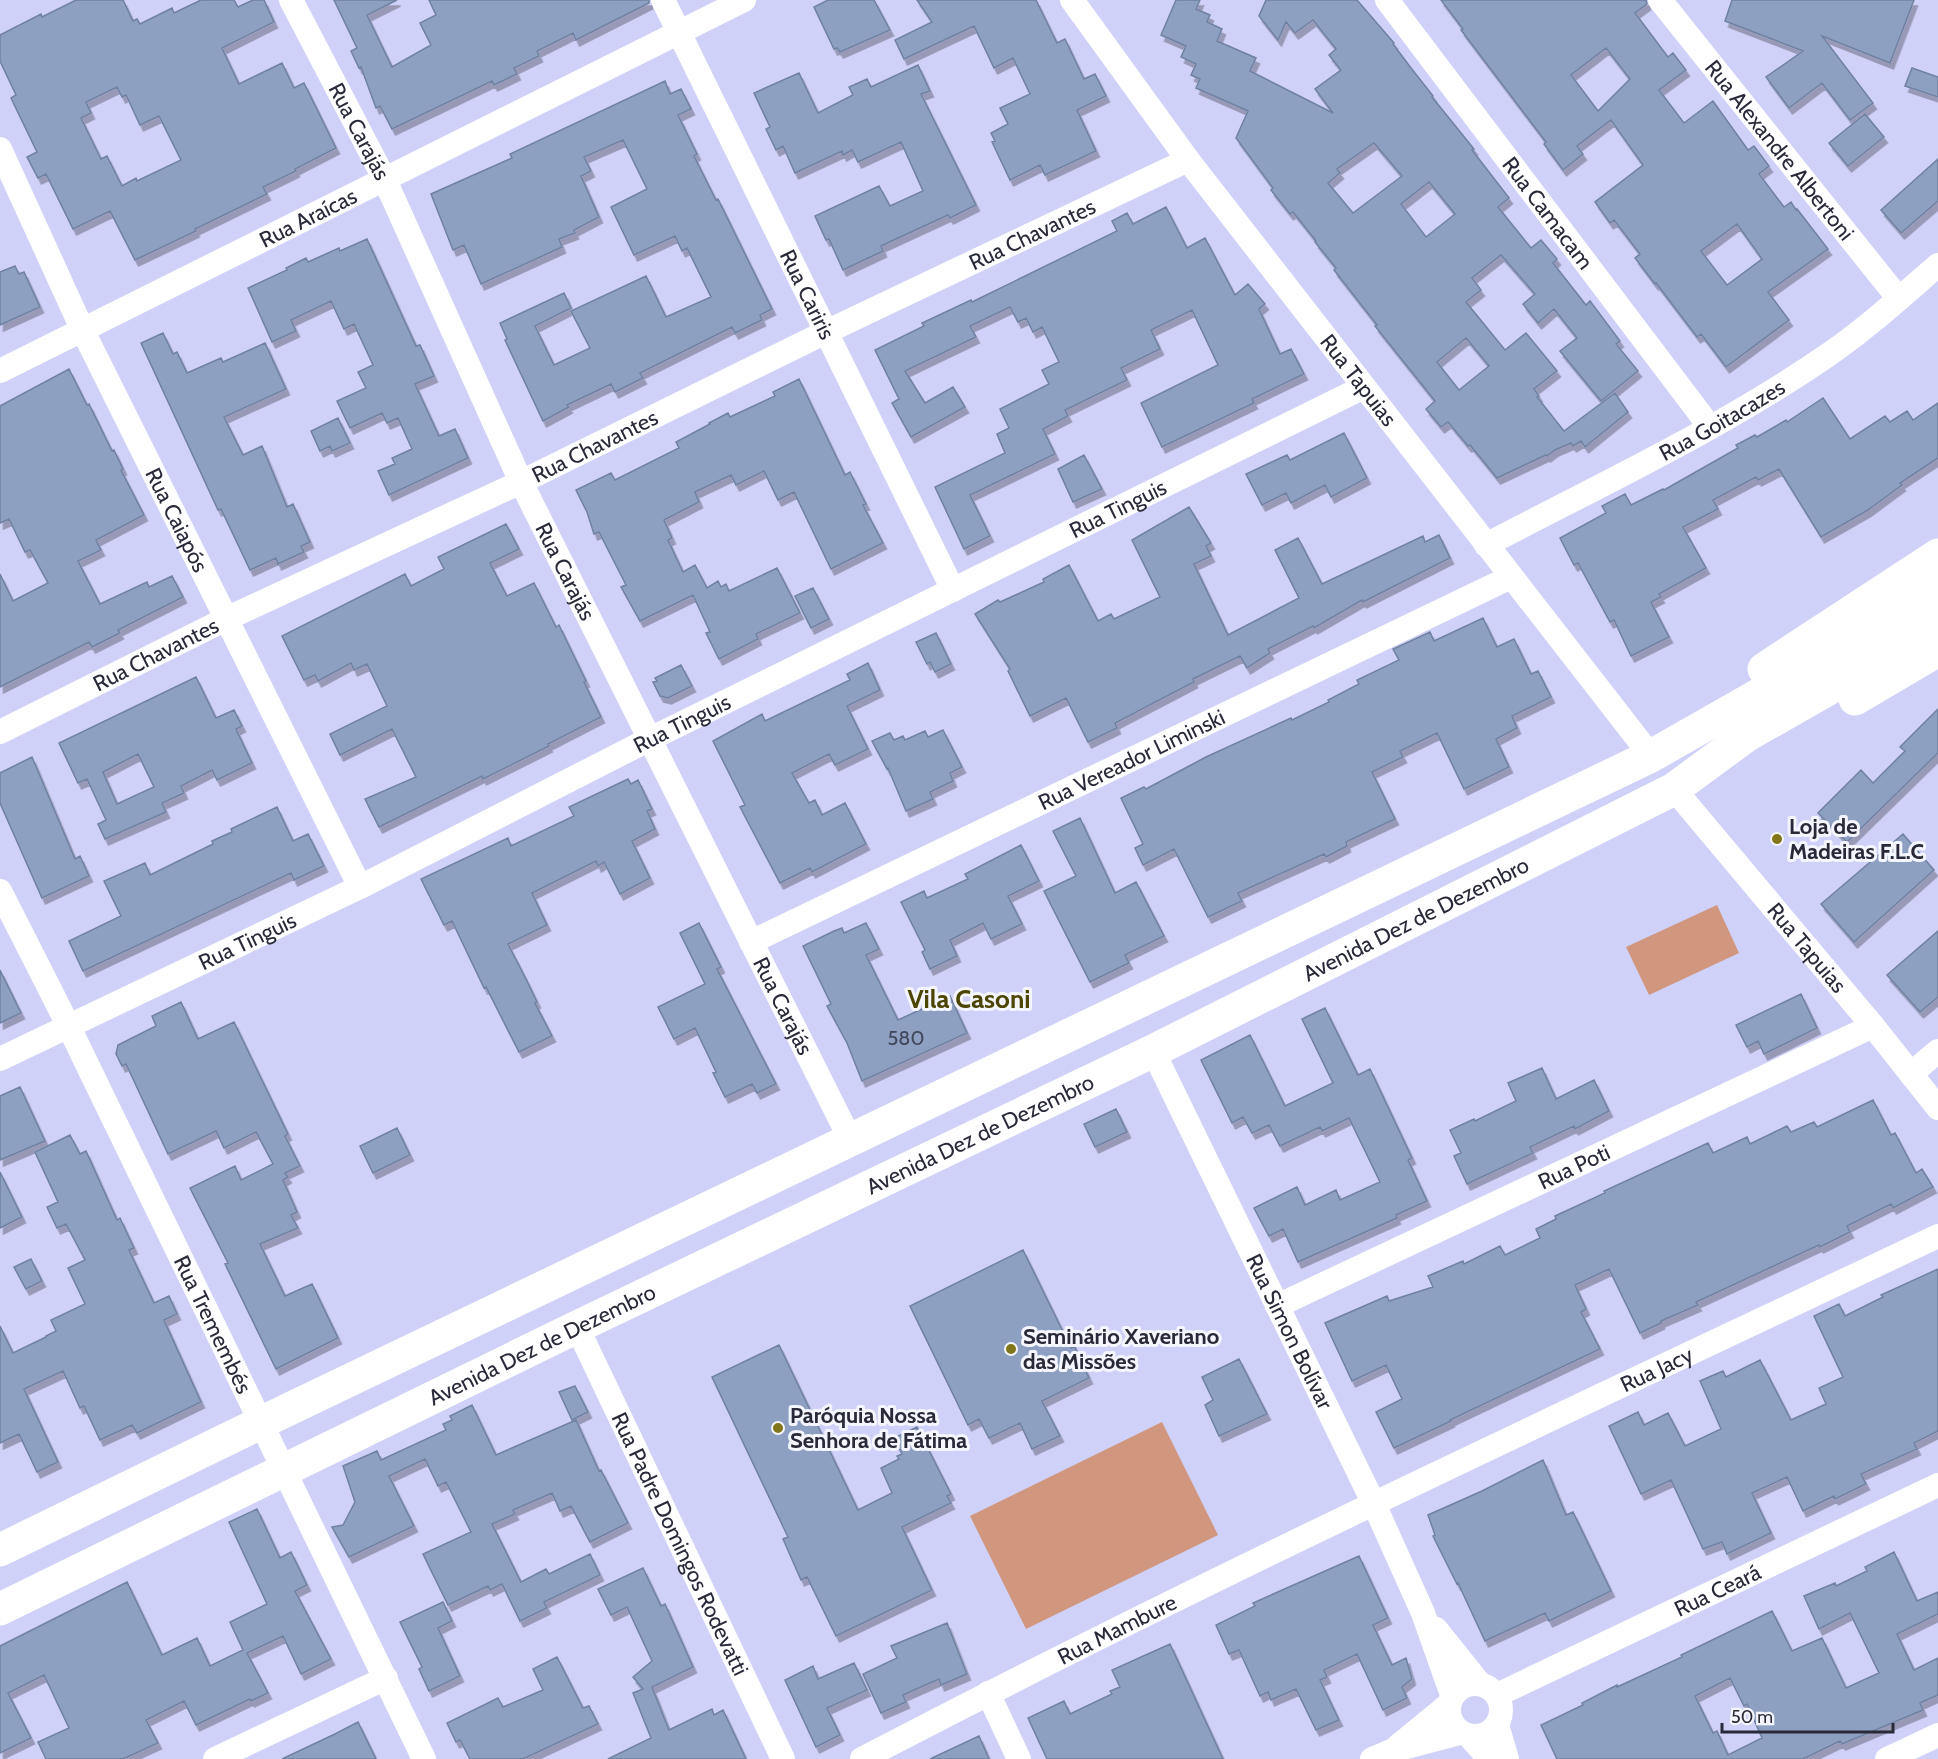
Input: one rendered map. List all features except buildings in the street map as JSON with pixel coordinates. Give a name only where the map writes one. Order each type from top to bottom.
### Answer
[{"type":"highway","points":[[1653,755],[1683,717],[1773,663],[1938,555]]},
{"type":"highway","name":"Avenida Dez de Dezembro","points":[[0,1550],[261,1422],[1653,755],[1862,636],[1938,587]]},
{"type":"highway","name":"Avenida Dez de Dezembro","points":[[0,1609],[577,1327],[1153,1051],[1674,789],[1746,736],[1874,663],[1938,618]]},
{"type":"highway","points":[[1674,789],[1734,768],[1938,650]]},
{"type":"street","name":"Rua Carajás","points":[[291,0],[384,178],[521,482],[850,1139]]},
{"type":"street","name":"Rua Cariris","points":[[663,0],[953,590]]},
{"type":"street","name":"Rua Araícas","points":[[0,371],[744,0]]},
{"type":"street","name":"Rua Tapuias","points":[[1072,0],[1188,160],[1511,577],[1653,755]]},
{"type":"street","name":"Rua Camacam","points":[[1387,0],[1710,427]]},
{"type":"street","name":"Rua Alexandre Albertoni","points":[[1660,0],[1899,299]]},
{"type":"street","name":"Rua Caiapós","points":[[0,149],[83,331],[360,887]]},
{"type":"street","name":"Rua Chavantes","points":[[0,732],[226,619],[521,482],[826,332],[1188,160]]},
{"type":"street","name":"Rua Goitacazes","points":[[1486,545],[1756,402],[1827,356],[1938,265]]},
{"type":"street","name":"Rua Tinguis","points":[[0,1059],[360,887],[650,739],[1364,387]]},
{"type":"street","name":"Rua Vereador Liminski","points":[[751,942],[1511,577]]},
{"type":"street","name":"Rua Tapuias","points":[[1674,789],[1873,1026],[1938,1108]]},
{"type":"street","name":"Rua Tremembés","points":[[0,891],[68,1025],[424,1759]]},
{"type":"street","name":"Rua Poti","points":[[1277,1306],[1873,1026]]},
{"type":"street","name":"Rua Simon Bolívar","points":[[1153,1051],[1374,1504],[1423,1613],[1450,1700]]},
{"type":"street","points":[[1911,1074],[1938,1051]]},
{"type":"street","name":"Rua Jacy","points":[[1374,1504],[1938,1236]]},
{"type":"street","name":"Rua Padre Domingos Rodevatti","points":[[577,1327],[783,1759]]},
{"type":"street","name":"Rua Ceará","points":[[1488,1690],[1938,1485]]},
{"type":"street","name":"Rua Mambure","points":[[862,1759],[988,1693],[1374,1504]]},
{"type":"street","name":"Rua Simon Bolívar","points":[[1423,1613],[1488,1690]]},
{"type":"street","points":[[215,1759],[386,1677]]},
{"type":"street","points":[[1469,1684],[1488,1690],[1501,1705],[1501,1715],[1497,1725],[1480,1737],[1465,1735],[1382,1755],[1450,1700],[1460,1688],[1469,1684]]},
{"type":"street","points":[[988,1693],[1019,1759]]},
{"type":"street","points":[[1450,1700],[1449,1716],[1453,1725],[1489,1759]]},
{"type":"street","points":[[1497,1725],[1507,1759]]},
{"type":"street","points":[[1887,1759],[1938,1735]]},
{"type":"shaded area","points":[[1717,905],[1739,953],[1649,995],[1626,947]]},
{"type":"shaded area","points":[[1162,1422],[1218,1535],[1026,1629],[970,1516]]},
{"type":"place","name":"Loja de Madeiras F.L.C","points":[[1777,839]]},
{"type":"place","name":"Seminário Xaveriano das Missões","points":[[1011,1349]]},
{"type":"place","name":"Paróquia Nossa Senhora de Fátima","points":[[778,1428]]},
{"type":"district","name":"Vila Casoni","points":[[969,999]]}]
